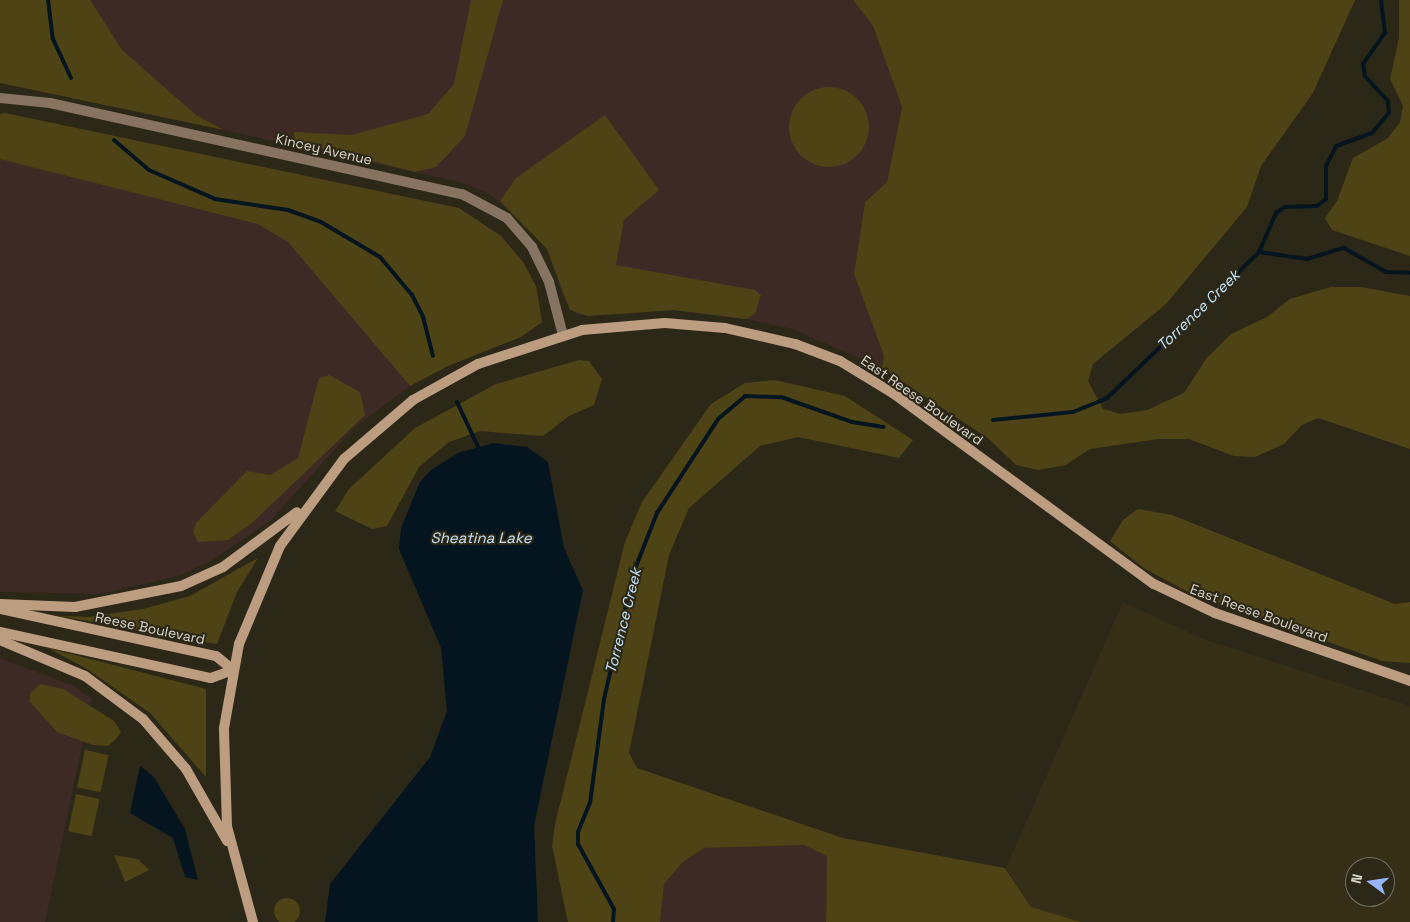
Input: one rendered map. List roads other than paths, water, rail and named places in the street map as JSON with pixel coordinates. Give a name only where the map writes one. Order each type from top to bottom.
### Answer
[{"type":"street","name":"Kincey Avenue","points":[[0,98],[50,103],[468,196],[506,218],[532,247],[549,282],[563,335]]},
{"type":"street","name":"East Reese Boulevard","points":[[231,849],[223,751],[232,670],[261,584],[306,506],[351,452],[413,400],[478,364],[563,335],[623,325],[692,324],[764,336],[840,361],[894,394],[1154,584],[1215,613],[1410,681]]},
{"type":"street","points":[[0,604],[75,607],[181,586],[223,566],[306,506]]},
{"type":"street","name":"Reese Boulevard","points":[[0,609],[216,656],[232,670]]},
{"type":"street","points":[[0,632],[211,678],[232,670]]},
{"type":"street","points":[[0,640],[85,676],[143,719],[186,769],[231,849],[253,922]]},
{"type":"water","name":"Sheatina Lake","points":[[493,443],[527,447],[548,462],[564,548],[583,590],[534,826],[538,922],[325,922],[330,884],[430,757],[447,711],[441,648],[399,549],[401,528],[420,482],[431,470],[458,453]]},
{"type":"water","points":[[140,766],[154,777],[185,829],[198,880],[185,877],[173,838],[130,813]]},
{"type":"waterway","points":[[48,0],[53,39],[71,78]]},
{"type":"waterway","points":[[1259,252],[1276,213],[1285,207],[1317,206],[1326,199],[1326,166],[1336,146],[1372,133],[1389,113],[1388,101],[1365,76],[1363,64],[1385,33],[1381,0]]},
{"type":"waterway","points":[[114,140],[149,170],[215,199],[288,210],[321,222],[380,257],[412,295],[423,317],[433,356]]},
{"type":"waterway","name":"Torrence Creek","points":[[993,420],[1073,412],[1107,398],[1259,252],[1307,259],[1344,248],[1386,272],[1410,273]]},
{"type":"waterway","name":"Torrence Creek","points":[[613,922],[614,909],[578,844],[578,832],[590,803],[604,699],[633,574],[657,513],[718,419],[745,396],[781,397],[852,422],[884,427]]},
{"type":"waterway","points":[[457,402],[480,451]]}]
